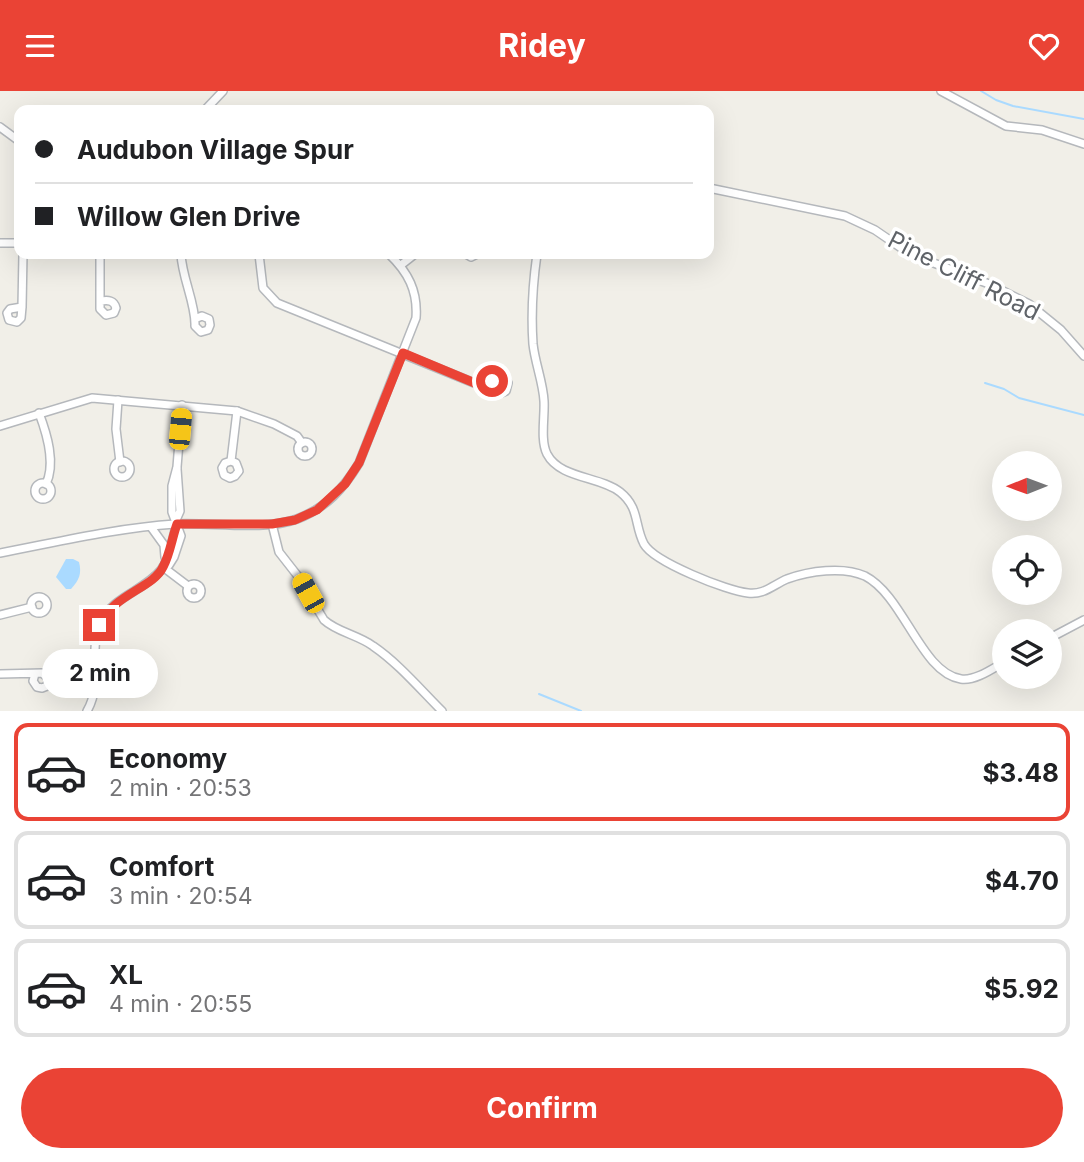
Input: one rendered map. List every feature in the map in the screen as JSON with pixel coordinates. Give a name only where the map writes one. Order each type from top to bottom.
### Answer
[{"type":"street","points":[[210,105],[223,91]]},
{"type":"street","points":[[941,91],[1006,126],[1042,130],[1084,144]]},
{"type":"street","name":"Pine Cliff Road","points":[[714,189],[845,216],[860,222],[910,254],[989,284],[1029,304],[1061,330],[1084,356]]},
{"type":"street","points":[[22,311],[23,259]]},
{"type":"street","points":[[100,259],[101,305]]},
{"type":"street","points":[[182,259],[185,282],[197,318]]},
{"type":"street","points":[[260,259],[264,288],[277,303],[489,389]]},
{"type":"street","points":[[0,552],[176,522],[272,524],[295,520],[327,503],[352,475],[412,331],[417,307],[413,286],[394,259]]},
{"type":"street","points":[[401,265],[409,259]]},
{"type":"street","points":[[537,259],[533,346],[544,399],[547,454],[566,471],[603,481],[627,498],[634,507],[644,543],[651,552],[689,573],[749,594],[764,592],[784,580],[804,573],[850,572],[864,576],[893,601],[933,663],[961,679],[979,676],[992,669]]},
{"type":"street","points":[[0,426],[92,398],[237,411],[274,424],[297,436],[303,443]]},
{"type":"street","points":[[118,400],[116,429],[120,462]]},
{"type":"street","points":[[163,567],[169,565],[180,543],[180,533],[172,512],[172,486],[177,467],[182,405]]},
{"type":"street","points":[[231,461],[237,411]]},
{"type":"street","points":[[39,413],[49,451],[50,470],[46,484]]},
{"type":"street","points":[[89,710],[96,685],[96,634],[103,618],[119,600],[155,576],[163,567],[176,522]]},
{"type":"street","points":[[272,524],[279,552],[297,575],[324,620],[330,625],[354,633],[377,648],[442,711]]},
{"type":"street","points":[[151,527],[164,545],[166,558]]},
{"type":"street","points":[[163,567],[188,586]]},
{"type":"street","points":[[0,615],[32,607]]},
{"type":"street","points":[[1062,632],[1084,620]]},
{"type":"street","points":[[0,674],[37,673]]},
{"type":"water","points":[[66,559],[79,562],[80,566],[79,577],[71,589],[66,589],[56,577]]},
{"type":"waterway","points":[[981,91],[1013,106],[1084,119]]},
{"type":"waterway","points":[[985,383],[1004,389],[1019,398],[1084,415]]},
{"type":"waterway","points":[[539,694],[581,711]]},
{"type":"route","points":[[99,625],[111,606],[155,576],[163,567],[177,524],[284,523],[317,510],[327,503],[345,484],[359,463],[403,353],[489,389],[492,381]]}]
